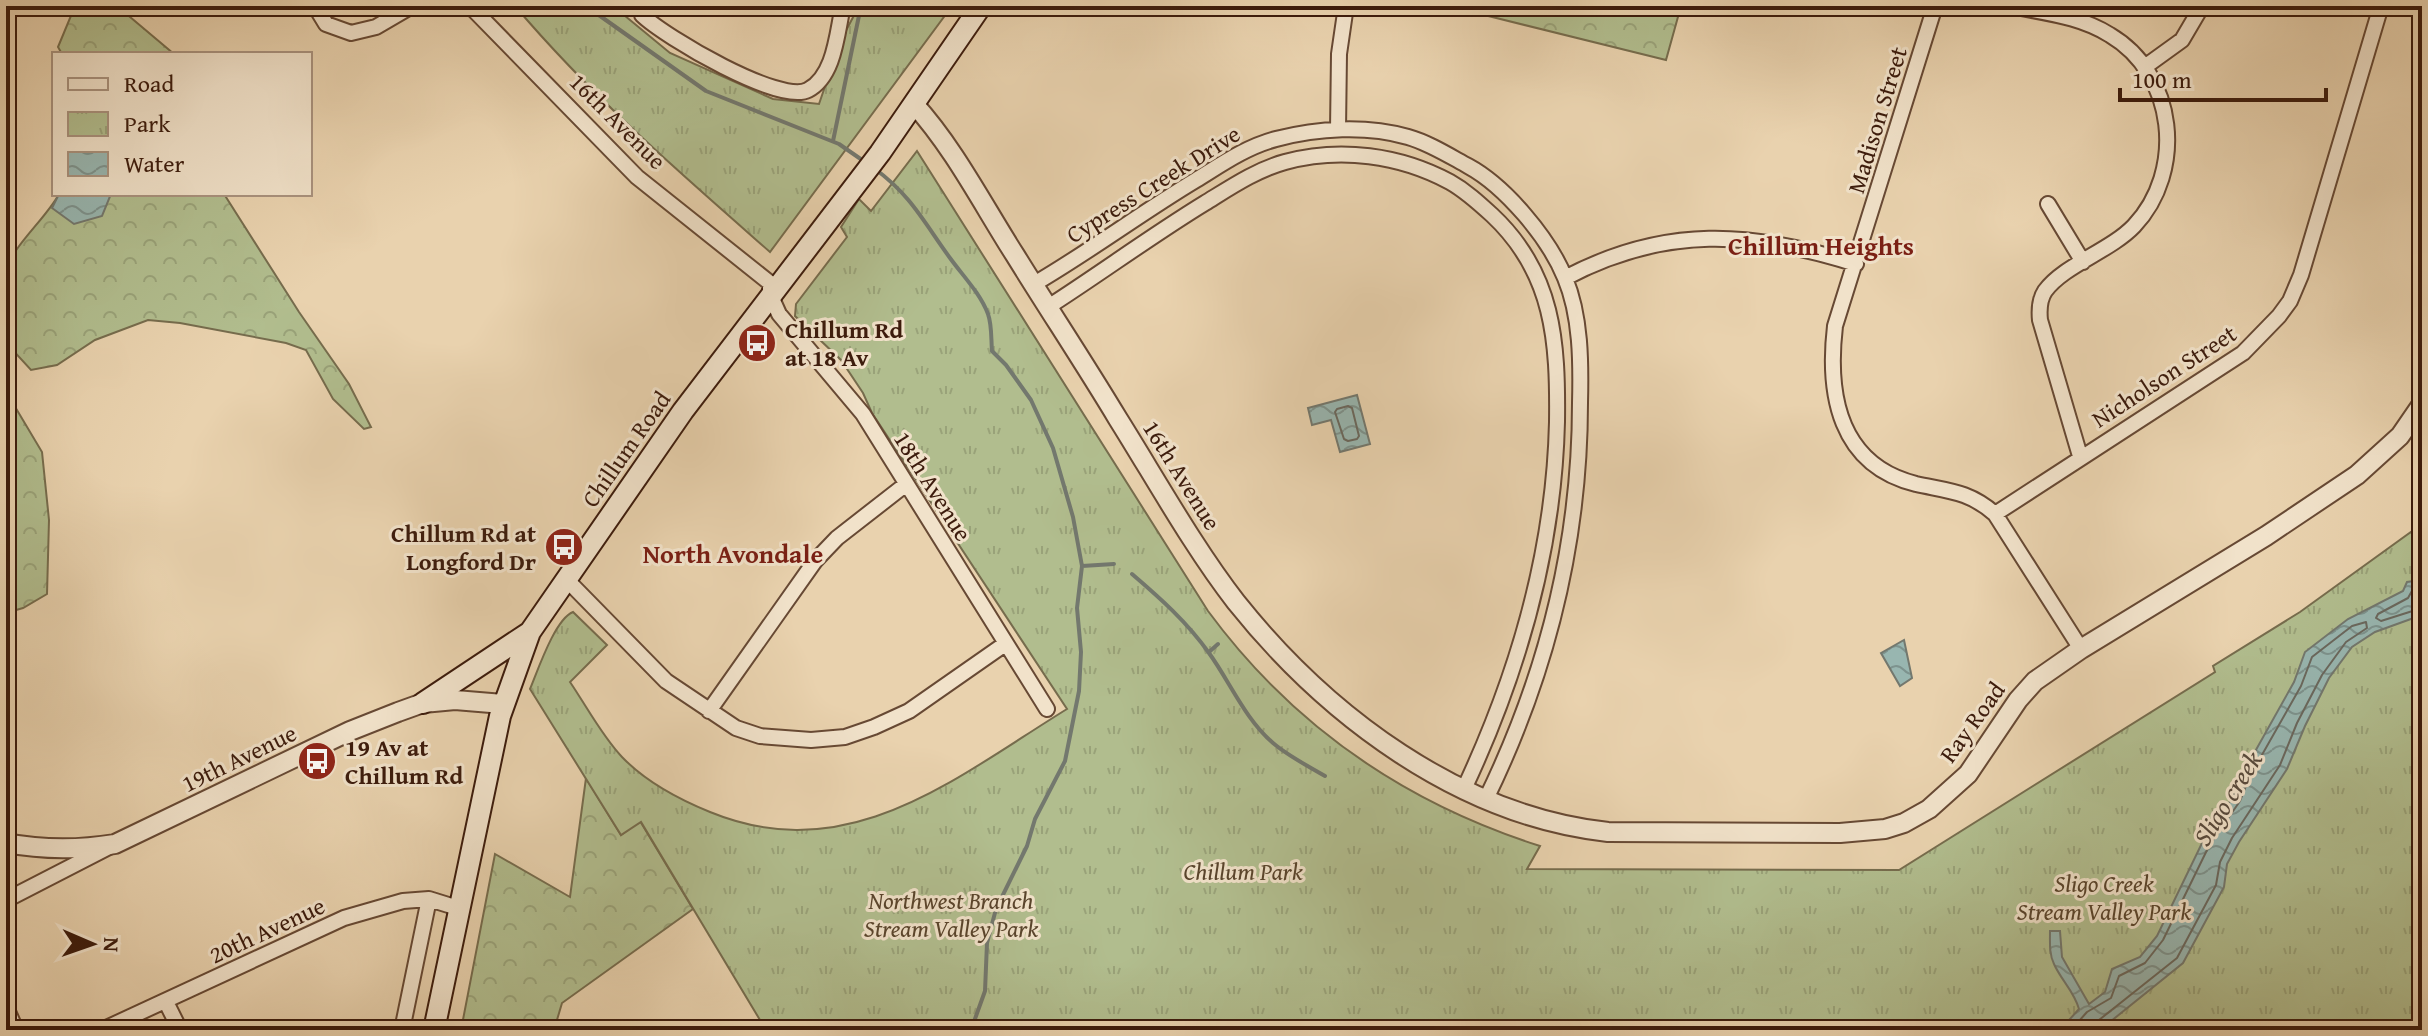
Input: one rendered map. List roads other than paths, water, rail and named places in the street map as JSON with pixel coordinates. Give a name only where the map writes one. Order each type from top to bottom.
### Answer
[{"type":"main road","name":"Chillum Road","points":[[434,1030],[503,704],[530,632],[683,411],[880,153],[981,6]]},
{"type":"main road","points":[[423,703],[530,632]]},
{"type":"street","points":[[315,6],[326,24],[351,33],[376,27],[412,6]]},
{"type":"street","name":"16th Avenue","points":[[470,6],[637,177],[770,283],[770,294]]},
{"type":"street","points":[[646,11],[675,41],[774,88],[800,92],[809,90],[822,78],[829,63],[843,6]]},
{"type":"street","points":[[1338,129],[1339,54],[1346,6]]},
{"type":"street","name":"Madison Street","points":[[1935,6],[1835,326],[1832,359],[1834,395],[1846,429],[1868,458],[1894,476],[1964,494],[1983,503],[1995,514],[2081,649]]},
{"type":"street","points":[[2011,6],[2081,20],[2125,45],[2146,66],[2159,91],[2165,113],[2167,158],[2149,205],[2134,226],[2116,242],[2046,290],[2039,307],[2040,320],[2080,456]]},
{"type":"street","points":[[2146,66],[2182,40],[2202,6]]},
{"type":"street","name":"Nicholson Street","points":[[1995,514],[2243,353],[2268,330],[2290,301],[2301,275],[2381,6]]},
{"type":"street","name":"16th Avenue","points":[[914,104],[935,130],[1034,284],[1219,579],[1258,628],[1303,677],[1341,711],[1417,763],[1486,799]]},
{"type":"street","name":"Cypress Creek Drive","points":[[1034,284],[1242,151],[1299,134],[1338,129],[1381,131],[1408,137],[1451,155],[1474,169],[1518,207],[1538,232],[1565,278],[1580,358],[1580,432],[1573,521],[1555,617],[1525,710],[1486,799]]},
{"type":"street","name":"Cypress Creek Drive","points":[[1048,307],[1120,256],[1246,178],[1283,163],[1317,155],[1338,153],[1412,164],[1461,188],[1516,240],[1542,287],[1552,324],[1557,381],[1555,481],[1541,569],[1519,653],[1464,789]]},
{"type":"street","points":[[2048,204],[2083,262]]},
{"type":"street","points":[[1565,278],[1621,253],[1680,241],[1713,239],[1776,242],[1856,264]]},
{"type":"street","name":"18th Avenue","points":[[770,294],[779,314],[863,414],[1047,709]]},
{"type":"street","name":"Ray Road","points":[[1486,799],[1549,821],[1608,832],[1840,833],[1885,829],[1904,823],[1929,809],[1982,756],[2025,690],[2081,649],[2266,536],[2357,475],[2400,436],[2422,404]]},
{"type":"street","points":[[709,711],[815,561],[837,538],[905,485]]},
{"type":"street","points":[[566,579],[666,681],[736,728],[760,736],[811,740],[845,737],[874,727],[909,711],[1005,644]]},
{"type":"street","name":"19th Avenue","points":[[6,900],[350,731],[423,703],[455,700],[503,704]]},
{"type":"street","points":[[6,843],[36,849],[115,844]]},
{"type":"street","points":[[402,1030],[429,899]]},
{"type":"street","name":"20th Avenue","points":[[102,1030],[344,918],[403,901],[429,899],[458,908]]},
{"type":"street","points":[[166,1002],[180,1030]]},
{"type":"street","points":[[6,1007],[16,1030]]},
{"type":"water","points":[[58,196],[110,196],[102,216],[74,224],[52,208]]},
{"type":"water","points":[[1357,395],[1370,444],[1340,452],[1331,420],[1312,425],[1308,408]]},
{"type":"water","points":[[2422,580],[2422,615],[2375,632],[2352,647],[2329,678],[2287,769],[2227,864],[2224,887],[2183,963],[2100,1030],[2060,1030],[2079,1009],[2052,960],[2050,931],[2060,931],[2062,957],[2089,1004],[2105,992],[2112,969],[2140,957],[2157,936],[2203,841],[2233,797],[2243,773],[2294,682],[2305,652],[2348,619],[2403,591],[2407,582]]},
{"type":"water","points":[[1904,640],[1912,678],[1900,686],[1881,653]]},
{"type":"waterway","points":[[586,6],[706,91],[839,144],[865,162]]},
{"type":"waterway","points":[[833,141],[861,6]]},
{"type":"waterway","points":[[875,169],[908,200],[985,306],[992,351],[1031,400],[1053,448],[1073,517],[1082,566],[1077,608],[1081,652],[1079,691],[1065,761],[1035,819],[1027,846],[996,909],[987,943],[985,991],[971,1030]]},
{"type":"waterway","points":[[1082,566],[1114,564]]},
{"type":"waterway","points":[[1132,574],[1173,611],[1201,642],[1263,733],[1285,752],[1325,776]]},
{"type":"waterway","points":[[1209,652],[1218,644]]},
{"type":"place","name":"Chillum Rd at 18 Av","points":[[757,343]]},
{"type":"place","name":"Chillum Rd at Longford Dr","points":[[564,547]]},
{"type":"place","name":"19 Av at Chillum Rd","points":[[317,761]]},
{"type":"district","name":"Chillum Heights","points":[[1821,245]]},
{"type":"district","name":"North Avondale","points":[[733,553]]},
{"type":"water label","name":"Sligo creek","points":[[2227,798]]},
{"type":"park label","name":"Chillum Park","points":[[1243,871]]},
{"type":"park label","name":"Sligo Creek Stream Valley Park","points":[[2104,897]]},
{"type":"park label","name":"Northwest Branch Stream Valley Park","points":[[951,914]]}]
